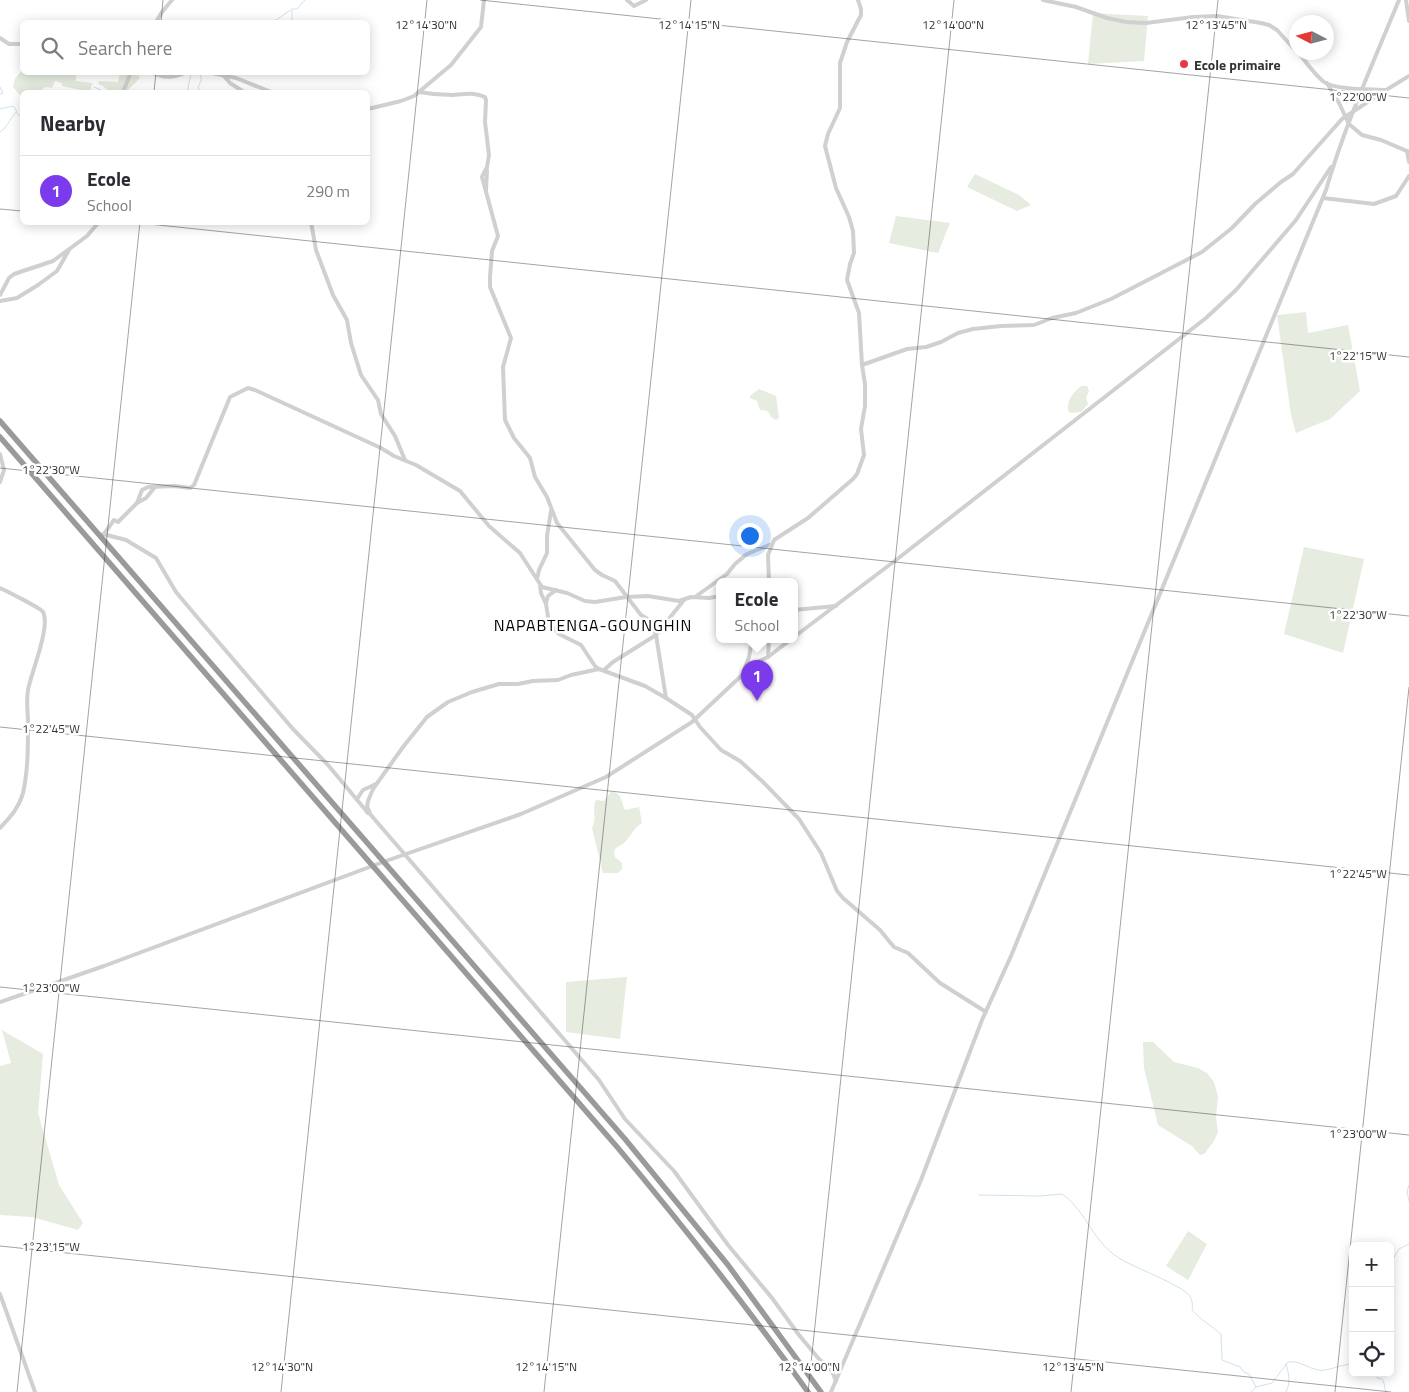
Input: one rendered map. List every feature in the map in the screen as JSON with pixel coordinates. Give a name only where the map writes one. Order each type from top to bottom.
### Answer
[{"type":"highway","points":[[0,421],[631,1146],[728,1265],[821,1392]]},
{"type":"highway","points":[[0,438],[672,1212],[730,1286],[808,1392]]},
{"type":"street","points":[[157,20],[172,0]]},
{"type":"street","points":[[370,109],[401,101],[419,92],[451,65],[481,27],[484,0]]},
{"type":"street","points":[[628,0],[634,6],[646,0]]},
{"type":"street","points":[[769,578],[768,559],[774,540],[827,503],[857,474],[864,455],[861,429],[865,406],[865,384],[859,313],[847,280],[854,253],[853,230],[836,188],[826,146],[828,134],[840,108],[840,63],[847,42],[861,15],[858,0]]},
{"type":"street","points":[[1043,0],[1076,7],[1107,18],[1126,22],[1146,23],[1217,16],[1261,23],[1269,25],[1276,30],[1289,44]]},
{"type":"street","points":[[831,1392],[921,1180],[986,1012],[1011,956],[1323,198],[1334,163],[1399,0]]},
{"type":"street","points":[[1406,0],[1409,21]]},
{"type":"street","points":[[0,38],[9,44],[20,44]]},
{"type":"street","points":[[1304,60],[1328,83],[1349,124],[1362,135],[1382,140],[1408,151],[1409,162]]},
{"type":"street","points":[[124,90],[130,75]]},
{"type":"street","points":[[158,75],[165,78],[179,75]]},
{"type":"street","points":[[220,75],[266,90]]},
{"type":"street","points":[[224,76],[230,83],[241,90]]},
{"type":"street","points":[[862,365],[907,349],[926,347],[958,333],[1001,326],[1034,325],[1052,318],[1076,313],[1111,299],[1202,252],[1232,228],[1255,204],[1293,174],[1346,116],[1409,76]]},
{"type":"street","points":[[1401,81],[1409,80]]},
{"type":"street","points":[[1328,83],[1351,89],[1385,90]]},
{"type":"street","points":[[419,92],[453,94],[466,92],[485,97],[485,122],[489,155],[482,178],[498,236],[492,251],[490,286],[510,338],[503,367],[505,420],[514,438],[530,458],[535,477],[547,497],[557,523],[595,570],[615,581],[641,615],[651,621],[656,635],[666,698]]},
{"type":"street","points":[[798,634],[1206,318],[1236,290],[1296,220],[1334,163]]},
{"type":"street","points":[[1323,198],[1374,204],[1396,196],[1409,176]]},
{"type":"street","points":[[0,295],[9,278],[14,274],[46,264],[87,236],[96,225]]},
{"type":"street","points":[[312,225],[316,250],[333,295],[346,320],[361,375],[378,400],[381,414],[395,436],[405,460]]},
{"type":"street","points":[[0,301],[17,298],[57,271],[70,248]]},
{"type":"street","points":[[137,503],[142,490],[148,487],[175,486],[190,488],[194,485],[230,397],[248,388],[255,390],[420,467],[460,490],[489,526],[520,553],[540,585],[551,627],[564,637],[582,645],[595,666],[599,669]]},
{"type":"street","points":[[0,454],[4,470],[0,482]]},
{"type":"street","points":[[104,534],[114,520],[118,522],[137,503],[146,498],[155,486]]},
{"type":"street","points":[[537,579],[547,553],[547,536],[551,508]]},
{"type":"street","points":[[97,533],[126,540],[156,558],[176,592],[192,611],[293,729],[328,765],[599,1080],[625,1119],[674,1171],[728,1245],[772,1298],[799,1335],[832,1371],[836,1381]]},
{"type":"street","points":[[721,578],[747,554],[772,544]]},
{"type":"street","points":[[540,585],[585,601],[595,602],[648,596],[685,600],[695,597],[716,581]]},
{"type":"street","points":[[0,588],[40,608],[44,612],[43,638],[28,691],[28,743],[23,793],[14,813],[0,828]]},
{"type":"street","points":[[546,604],[548,596],[556,590]]},
{"type":"street","points":[[695,597],[716,597]]},
{"type":"street","points":[[604,670],[613,662],[656,635],[685,600]]},
{"type":"street","points":[[798,610],[836,606]]},
{"type":"street","points":[[743,674],[750,656],[752,643]]},
{"type":"street","points":[[768,657],[769,643]]},
{"type":"street","points":[[0,1002],[104,966],[383,862],[521,814],[606,777],[696,719],[755,663],[768,657],[786,643]]},
{"type":"street","points":[[370,814],[367,806],[368,801],[403,747],[427,717],[452,700],[499,684],[558,680],[571,675],[599,669],[604,670],[645,686],[692,715],[721,750],[740,761],[799,819],[821,853],[837,891],[843,898],[880,930],[894,947],[908,953],[940,984],[986,1012]]},
{"type":"street","points":[[357,799],[363,790],[378,783]]},
{"type":"street","points":[[0,1294],[35,1392]]},
{"type":"shaded area","points":[[1093,13],[1148,16],[1144,61],[1088,64]]},
{"type":"shaded area","points":[[20,73],[20,75],[76,75],[76,81],[93,83],[91,90],[81,90],[62,86],[62,83],[55,81],[52,88],[20,90],[20,96],[13,87],[15,79]]},
{"type":"shaded area","points":[[120,75],[138,75],[140,78],[128,90],[108,90],[98,84],[99,81],[118,82]]},
{"type":"shaded area","points":[[975,174],[1019,195],[1031,205],[1017,211],[967,187]]},
{"type":"shaded area","points":[[896,216],[950,223],[938,253],[889,243]]},
{"type":"shaded area","points":[[1306,312],[1308,333],[1348,325],[1360,391],[1330,419],[1296,433],[1291,415],[1277,315]]},
{"type":"shaded area","points":[[1081,386],[1087,386],[1089,391],[1086,398],[1088,404],[1081,412],[1070,413],[1068,406],[1070,399]]},
{"type":"shaded area","points":[[759,389],[776,396],[779,418],[776,420],[767,411],[760,410],[757,401],[750,398]]},
{"type":"shaded area","points":[[1304,547],[1364,559],[1343,653],[1284,634]]},
{"type":"shaded area","points":[[611,792],[615,792],[621,798],[625,810],[639,807],[642,823],[614,851],[615,857],[622,863],[622,869],[618,873],[603,873],[592,828],[594,824],[594,807],[596,800],[604,801]]},
{"type":"shaded area","points":[[627,977],[620,1039],[566,1032],[566,982]]},
{"type":"shaded area","points":[[2,1030],[43,1054],[38,1113],[59,1185],[83,1223],[78,1230],[32,1217],[0,1215],[0,1066],[11,1063]]},
{"type":"shaded area","points":[[1143,1042],[1153,1042],[1174,1062],[1198,1068],[1207,1073],[1214,1082],[1218,1097],[1216,1117],[1218,1132],[1204,1154],[1200,1155],[1192,1146],[1158,1125],[1144,1068]]},
{"type":"shaded area","points":[[1188,1231],[1207,1244],[1188,1280],[1166,1266]]},
{"type":"waterway","points":[[276,20],[292,9],[297,9],[305,0]]},
{"type":"waterway","points":[[292,11],[292,20]]},
{"type":"waterway","points":[[187,90],[191,75]]},
{"type":"waterway","points":[[200,75],[201,80],[198,88],[200,90]]},
{"type":"waterway","points":[[0,87],[3,93],[0,94]]},
{"type":"waterway","points":[[94,87],[101,90]]},
{"type":"waterway","points":[[0,109],[13,106],[20,116]]},
{"type":"waterway","points":[[0,132],[16,112]]},
{"type":"waterway","points":[[1409,1185],[1407,1192],[1409,1201]]},
{"type":"waterway","points":[[979,1195],[1040,1196],[1062,1194],[1071,1201],[1104,1246],[1113,1254],[1159,1277],[1189,1295],[1192,1302],[1192,1310],[1221,1334],[1222,1360],[1240,1367],[1249,1374],[1256,1387]]},
{"type":"waterway","points":[[1394,1257],[1399,1249],[1409,1244]]},
{"type":"waterway","points":[[1251,1392],[1256,1387],[1272,1383],[1288,1362],[1296,1362],[1322,1370],[1349,1364]]},
{"type":"waterway","points":[[1286,1364],[1289,1385],[1286,1392]]},
{"type":"waterway","points":[[1377,1377],[1382,1379],[1386,1392]]},
{"type":"place","name":"Ecole primaire","points":[[1184,64]]},
{"type":"place","name":"Ecole","points":[[757,701]]},
{"type":"district","name":"NAPABTENGA-GOUNGHIN","points":[[593,625]]}]
